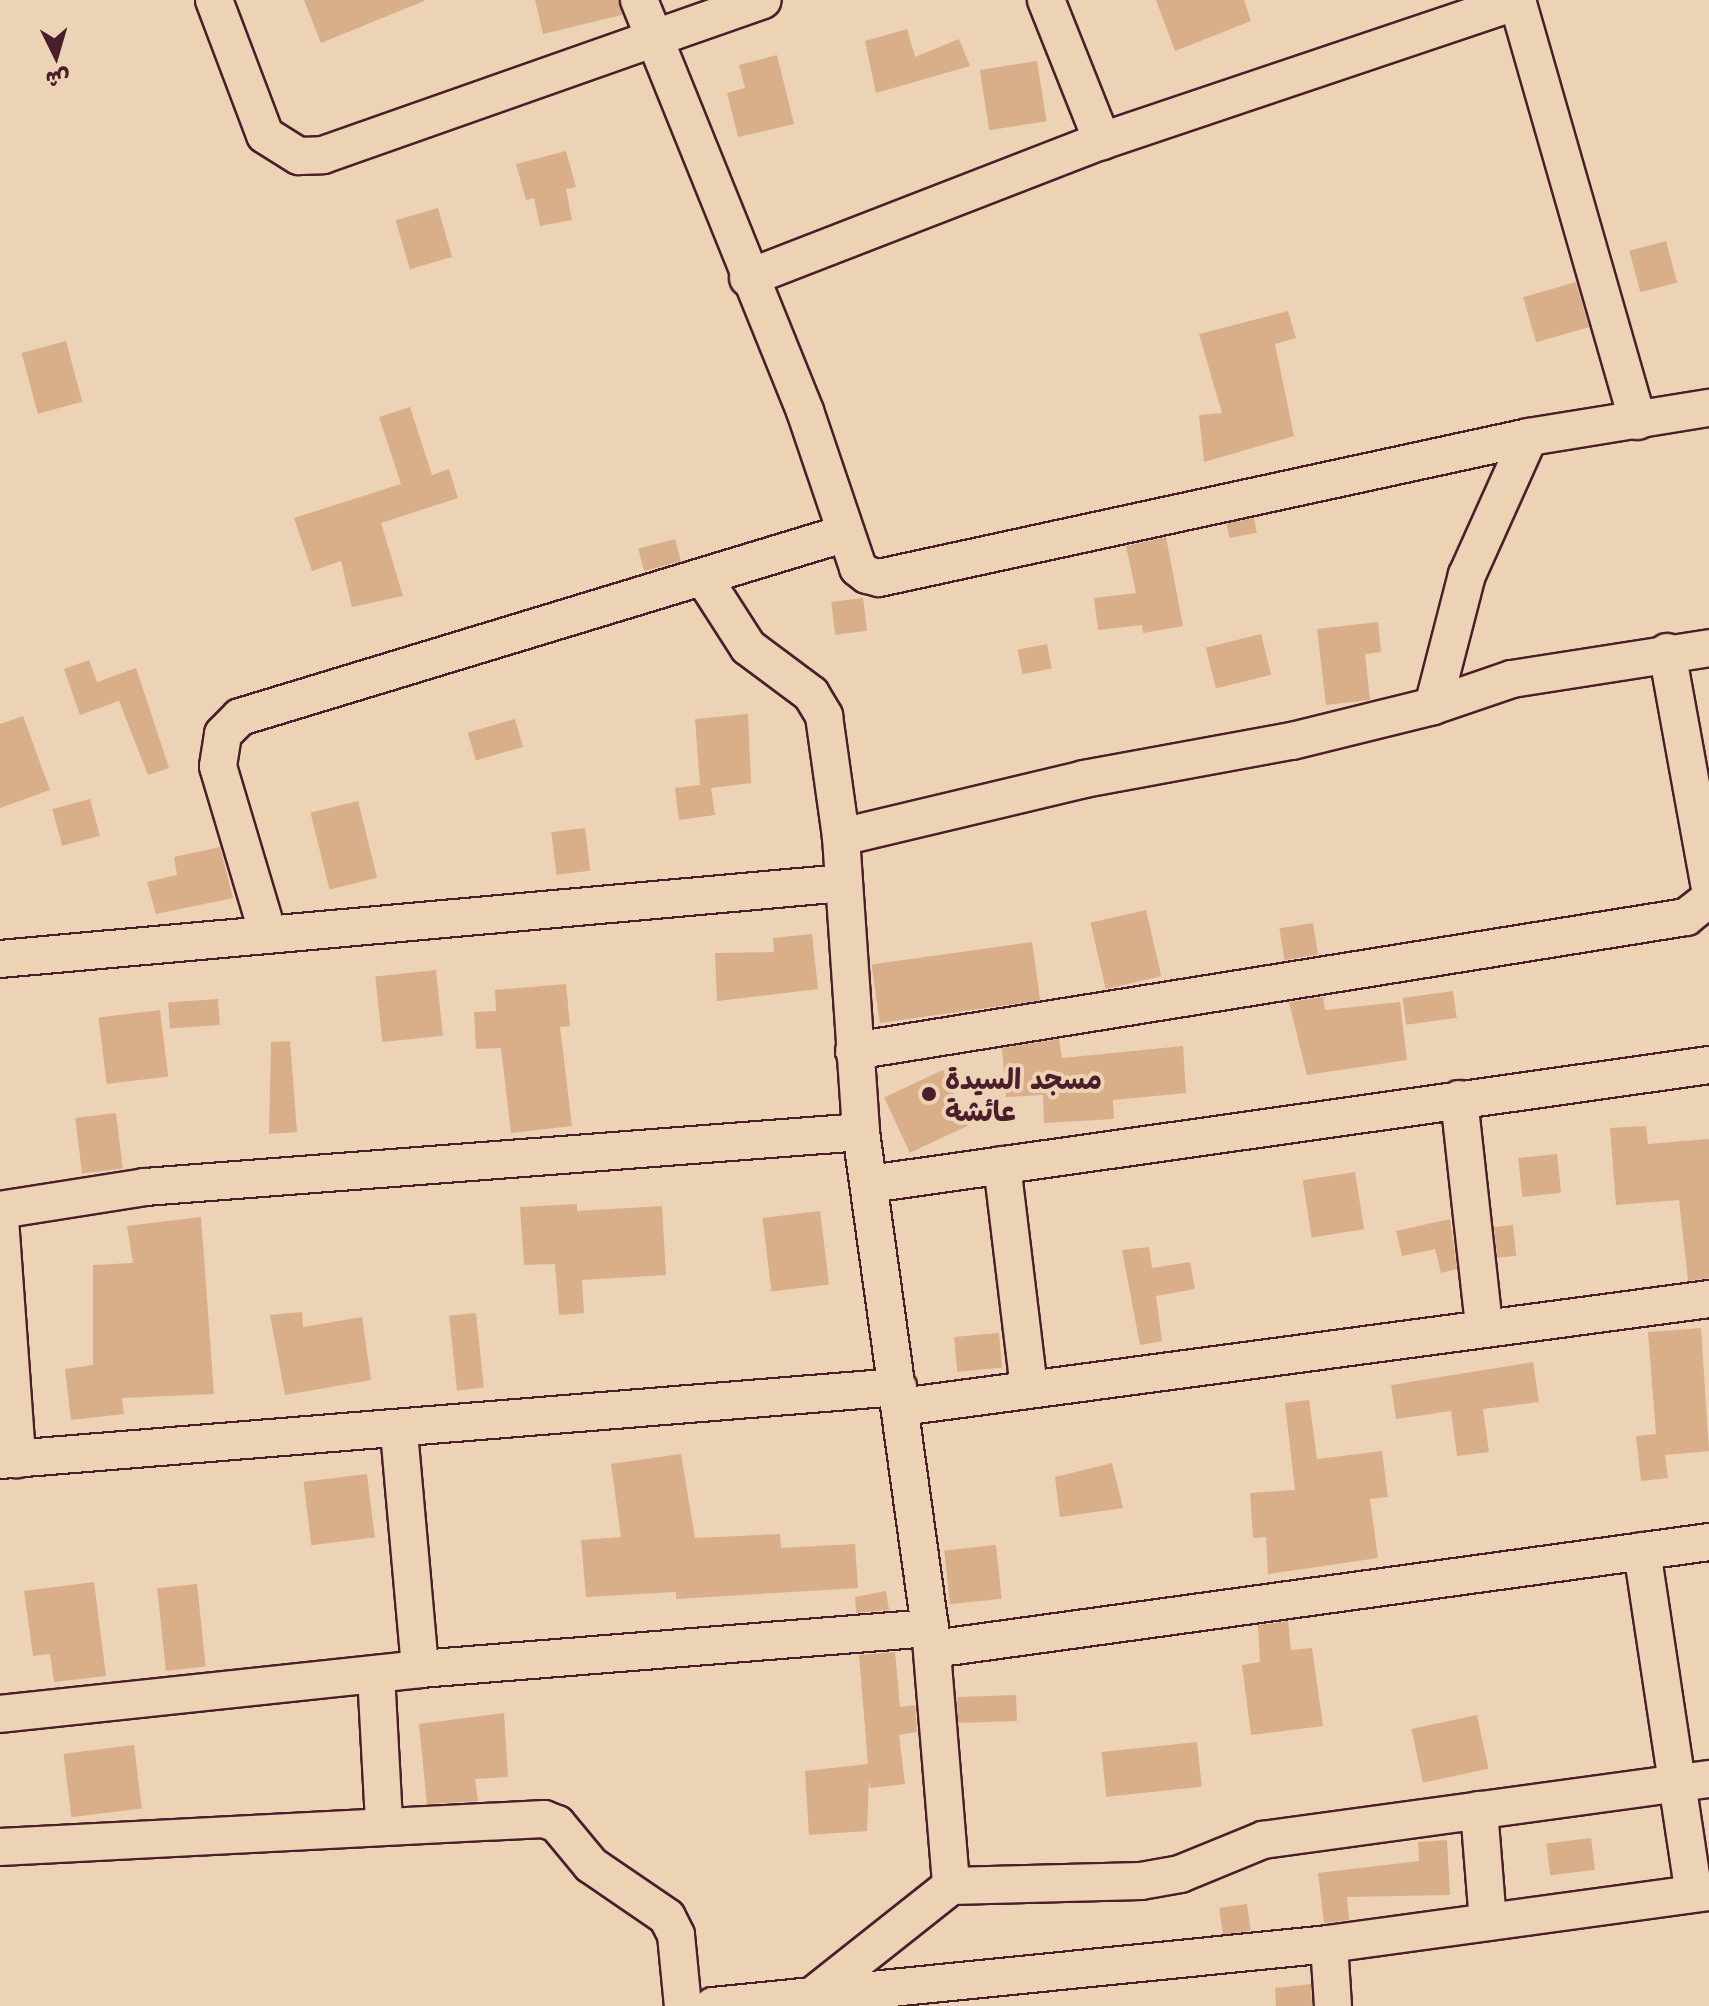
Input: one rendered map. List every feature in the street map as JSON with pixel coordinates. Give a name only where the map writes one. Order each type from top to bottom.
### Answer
[{"type":"street","points":[[214,0],[265,135],[299,156],[323,155],[653,35],[762,0]]},
{"type":"street","points":[[639,0],[748,278],[805,411],[858,568],[879,578],[1529,437],[1709,408]]},
{"type":"street","points":[[1046,0],[1102,141]]},
{"type":"street","points":[[748,278],[1102,141],[1517,0],[1638,421]]},
{"type":"street","points":[[1433,706],[1467,575],[1529,437]]},
{"type":"street","points":[[268,934],[218,766],[223,734],[240,717],[705,580],[846,533]]},
{"type":"street","points":[[705,580],[748,647],[811,694],[824,716],[841,837],[861,1132],[932,1638],[951,1886]]},
{"type":"street","points":[[841,837],[1433,706],[1512,679],[1667,652],[1709,648]]},
{"type":"street","points":[[1667,652],[1709,883]]},
{"type":"street","points":[[0,959],[843,883]]},
{"type":"street","points":[[854,1051],[1658,922],[1686,917],[1709,899]]},
{"type":"street","points":[[870,1184],[1709,1065]]},
{"type":"street","points":[[1459,1099],[1484,1326]]},
{"type":"street","points":[[0,1210],[145,1187],[861,1132]]},
{"type":"street","points":[[1002,1165],[1029,1389]]},
{"type":"street","points":[[0,1219],[9,1459],[1029,1389],[1484,1326],[1709,1299]]},
{"type":"street","points":[[399,1432],[420,1669]]},
{"type":"street","points":[[0,1714],[420,1669],[932,1638],[1709,1542]]},
{"type":"street","points":[[713,2006],[1329,1944],[1701,1892],[1694,1781],[1642,1551]]},
{"type":"street","points":[[376,1674],[384,1824]]},
{"type":"street","points":[[811,1997],[951,1886],[1141,1881],[1180,1874],[1263,1840],[1694,1781]]},
{"type":"street","points":[[1479,1810],[1488,1922]]},
{"type":"street","points":[[0,1847],[536,1818],[557,1824],[591,1865],[667,1917],[676,1935],[683,2006]]},
{"type":"street","points":[[1329,1944],[1333,2006]]},
{"type":"building","points":[[304,0],[424,0],[424,1],[321,43]]},
{"type":"building","points":[[535,0],[618,0],[622,15],[543,34]]},
{"type":"building","points":[[1156,0],[1244,0],[1251,21],[1175,51]]},
{"type":"building","points":[[907,29],[915,57],[959,39],[970,66],[876,93],[865,41]]},
{"type":"building","points":[[777,55],[794,124],[738,137],[727,93],[745,88],[739,65]]},
{"type":"building","points":[[1037,61],[1047,121],[989,130],[980,70]]},
{"type":"building","points":[[566,151],[576,187],[566,189],[572,220],[540,226],[534,198],[526,200],[516,164]]},
{"type":"building","points":[[438,208],[452,257],[410,269],[396,220]]},
{"type":"building","points":[[1666,241],[1677,283],[1640,292],[1629,251]]},
{"type":"building","points":[[1576,282],[1589,327],[1536,342],[1523,297]]},
{"type":"building","points":[[1288,311],[1296,338],[1275,344],[1294,436],[1204,462],[1199,415],[1222,413],[1199,334]]},
{"type":"building","points":[[66,341],[82,402],[38,414],[22,353]]},
{"type":"building","points":[[410,407],[432,475],[449,469],[458,498],[381,523],[403,596],[352,607],[341,561],[312,571],[294,518],[401,484],[379,417]]},
{"type":"building","points":[[1254,518],[1257,533],[1229,538],[1227,523]]},
{"type":"building","points":[[1166,537],[1183,626],[1143,633],[1142,625],[1098,630],[1094,598],[1136,593],[1126,546]]},
{"type":"building","points":[[675,539],[681,561],[644,571],[638,549]]},
{"type":"building","points":[[863,598],[867,631],[835,635],[831,602]]},
{"type":"building","points":[[1378,622],[1381,652],[1365,654],[1370,700],[1326,705],[1317,629]]},
{"type":"building","points":[[1261,634],[1271,675],[1216,689],[1206,648]]},
{"type":"building","points":[[1047,644],[1052,669],[1022,674],[1018,650]]},
{"type":"building","points":[[89,660],[97,682],[136,668],[169,768],[148,775],[119,701],[80,715],[64,669]]},
{"type":"building","points":[[748,714],[751,783],[711,788],[715,815],[679,820],[675,788],[700,785],[695,719]]},
{"type":"building","points":[[23,716],[50,790],[0,808],[0,724]]},
{"type":"building","points":[[515,719],[523,747],[476,760],[468,733]]},
{"type":"building","points":[[90,799],[100,836],[62,846],[52,809]]},
{"type":"building","points":[[358,801],[377,878],[330,890],[310,813]]},
{"type":"building","points":[[585,828],[590,871],[556,875],[551,832]]},
{"type":"building","points":[[220,847],[233,898],[156,914],[147,882],[177,875],[174,857]]},
{"type":"building","points":[[1146,910],[1161,976],[1106,989],[1090,923]]},
{"type":"building","points":[[1313,923],[1318,955],[1284,960],[1279,928]]},
{"type":"building","points":[[812,934],[818,989],[717,1001],[715,953],[774,952],[773,938]]},
{"type":"building","points":[[1032,942],[1040,1000],[880,1023],[872,965]]},
{"type":"building","points":[[436,970],[443,1036],[382,1042],[375,976]]},
{"type":"building","points":[[566,984],[570,1026],[560,1027],[572,1126],[511,1133],[501,1048],[476,1049],[474,1012],[496,1011],[495,990]]},
{"type":"building","points":[[1453,991],[1457,1018],[1406,1025],[1402,998]]},
{"type":"building","points":[[1323,997],[1325,1010],[1400,1002],[1407,1060],[1307,1075],[1289,1002]]},
{"type":"building","points":[[218,999],[220,1025],[170,1028],[168,1002]]},
{"type":"building","points":[[160,1010],[168,1077],[107,1084],[98,1018]]},
{"type":"building","points":[[1059,1039],[1062,1058],[1183,1046],[1186,1093],[1113,1100],[1114,1119],[1044,1123],[1043,1095],[1006,1097],[1002,1048]]},
{"type":"building","points":[[290,1041],[297,1132],[269,1134],[271,1042]]},
{"type":"building","points":[[943,1070],[969,1125],[910,1153],[884,1097]]},
{"type":"building","points":[[116,1113],[123,1169],[82,1174],[75,1118]]},
{"type":"building","points":[[1646,1126],[1648,1144],[1709,1139],[1709,1278],[1688,1281],[1679,1200],[1616,1205],[1610,1128]]},
{"type":"building","points":[[1557,1154],[1561,1193],[1522,1197],[1518,1158]]},
{"type":"building","points":[[1355,1172],[1364,1229],[1312,1238],[1303,1180]]},
{"type":"building","points":[[577,1204],[577,1211],[662,1206],[666,1275],[582,1280],[584,1313],[559,1315],[555,1264],[524,1265],[520,1207]]},
{"type":"building","points":[[820,1211],[829,1284],[771,1292],[762,1218]]},
{"type":"building","points":[[201,1217],[214,1394],[122,1398],[124,1414],[71,1420],[65,1369],[93,1365],[93,1265],[133,1263],[127,1226]]},
{"type":"building","points":[[1450,1219],[1457,1269],[1441,1273],[1435,1249],[1402,1256],[1396,1231]]},
{"type":"building","points":[[1513,1225],[1516,1256],[1497,1258],[1494,1227]]},
{"type":"building","points":[[1149,1247],[1152,1268],[1190,1262],[1195,1289],[1156,1296],[1162,1341],[1140,1345],[1122,1250]]},
{"type":"building","points":[[302,1312],[303,1327],[362,1317],[371,1380],[285,1395],[270,1315]]},
{"type":"building","points":[[476,1313],[484,1388],[457,1390],[449,1316]]},
{"type":"building","points":[[1701,1328],[1709,1451],[1665,1455],[1668,1478],[1641,1481],[1636,1436],[1656,1434],[1648,1332]]},
{"type":"building","points":[[999,1333],[1002,1368],[957,1372],[954,1337]]},
{"type":"building","points":[[1533,1362],[1539,1402],[1483,1409],[1489,1452],[1457,1456],[1451,1411],[1396,1419],[1391,1385]]},
{"type":"building","points":[[1309,1400],[1317,1459],[1382,1451],[1388,1497],[1370,1499],[1378,1558],[1268,1574],[1266,1537],[1253,1538],[1250,1493],[1295,1490],[1285,1403]]},
{"type":"building","points":[[681,1454],[695,1538],[780,1534],[781,1548],[855,1544],[858,1588],[676,1599],[676,1592],[586,1597],[581,1540],[621,1537],[611,1464]]},
{"type":"building","points":[[1112,1463],[1123,1508],[1060,1517],[1055,1477]]},
{"type":"building","points":[[367,1474],[375,1538],[311,1545],[303,1482]]},
{"type":"building","points":[[996,1545],[1002,1599],[950,1604],[944,1550]]},
{"type":"building","points":[[94,1582],[106,1676],[54,1682],[50,1654],[33,1656],[24,1591]]},
{"type":"building","points":[[197,1584],[206,1667],[166,1671],[157,1588]]},
{"type":"building","points":[[886,1591],[889,1610],[856,1613],[855,1597]]},
{"type":"building","points":[[1288,1621],[1291,1650],[1312,1648],[1323,1726],[1251,1735],[1242,1665],[1260,1662],[1258,1625]]},
{"type":"building","points":[[895,1652],[900,1707],[915,1705],[917,1732],[899,1735],[905,1784],[870,1788],[869,1779],[867,1831],[809,1835],[805,1771],[868,1764],[859,1655]]},
{"type":"building","points":[[1016,1695],[1017,1721],[958,1723],[957,1697]]},
{"type":"building","points":[[504,1713],[508,1777],[475,1779],[478,1801],[427,1804],[419,1724]]},
{"type":"building","points":[[1477,1715],[1488,1769],[1423,1783],[1411,1729]]},
{"type":"building","points":[[1197,1742],[1202,1787],[1106,1797],[1102,1752]]},
{"type":"building","points":[[134,1745],[142,1809],[71,1817],[64,1754]]},
{"type":"building","points":[[1591,1838],[1595,1870],[1550,1875],[1546,1843]]},
{"type":"building","points":[[1447,1840],[1450,1895],[1347,1897],[1349,1920],[1324,1923],[1318,1873],[1419,1861],[1418,1842]]},
{"type":"building","points":[[1247,1904],[1251,1931],[1223,1935],[1219,1908]]},
{"type":"building","points":[[1311,1984],[1312,2006],[1276,2006],[1275,1988]]},
{"type":"place","name":"مسجد السيدة عائشة","points":[[929,1094]]}]
